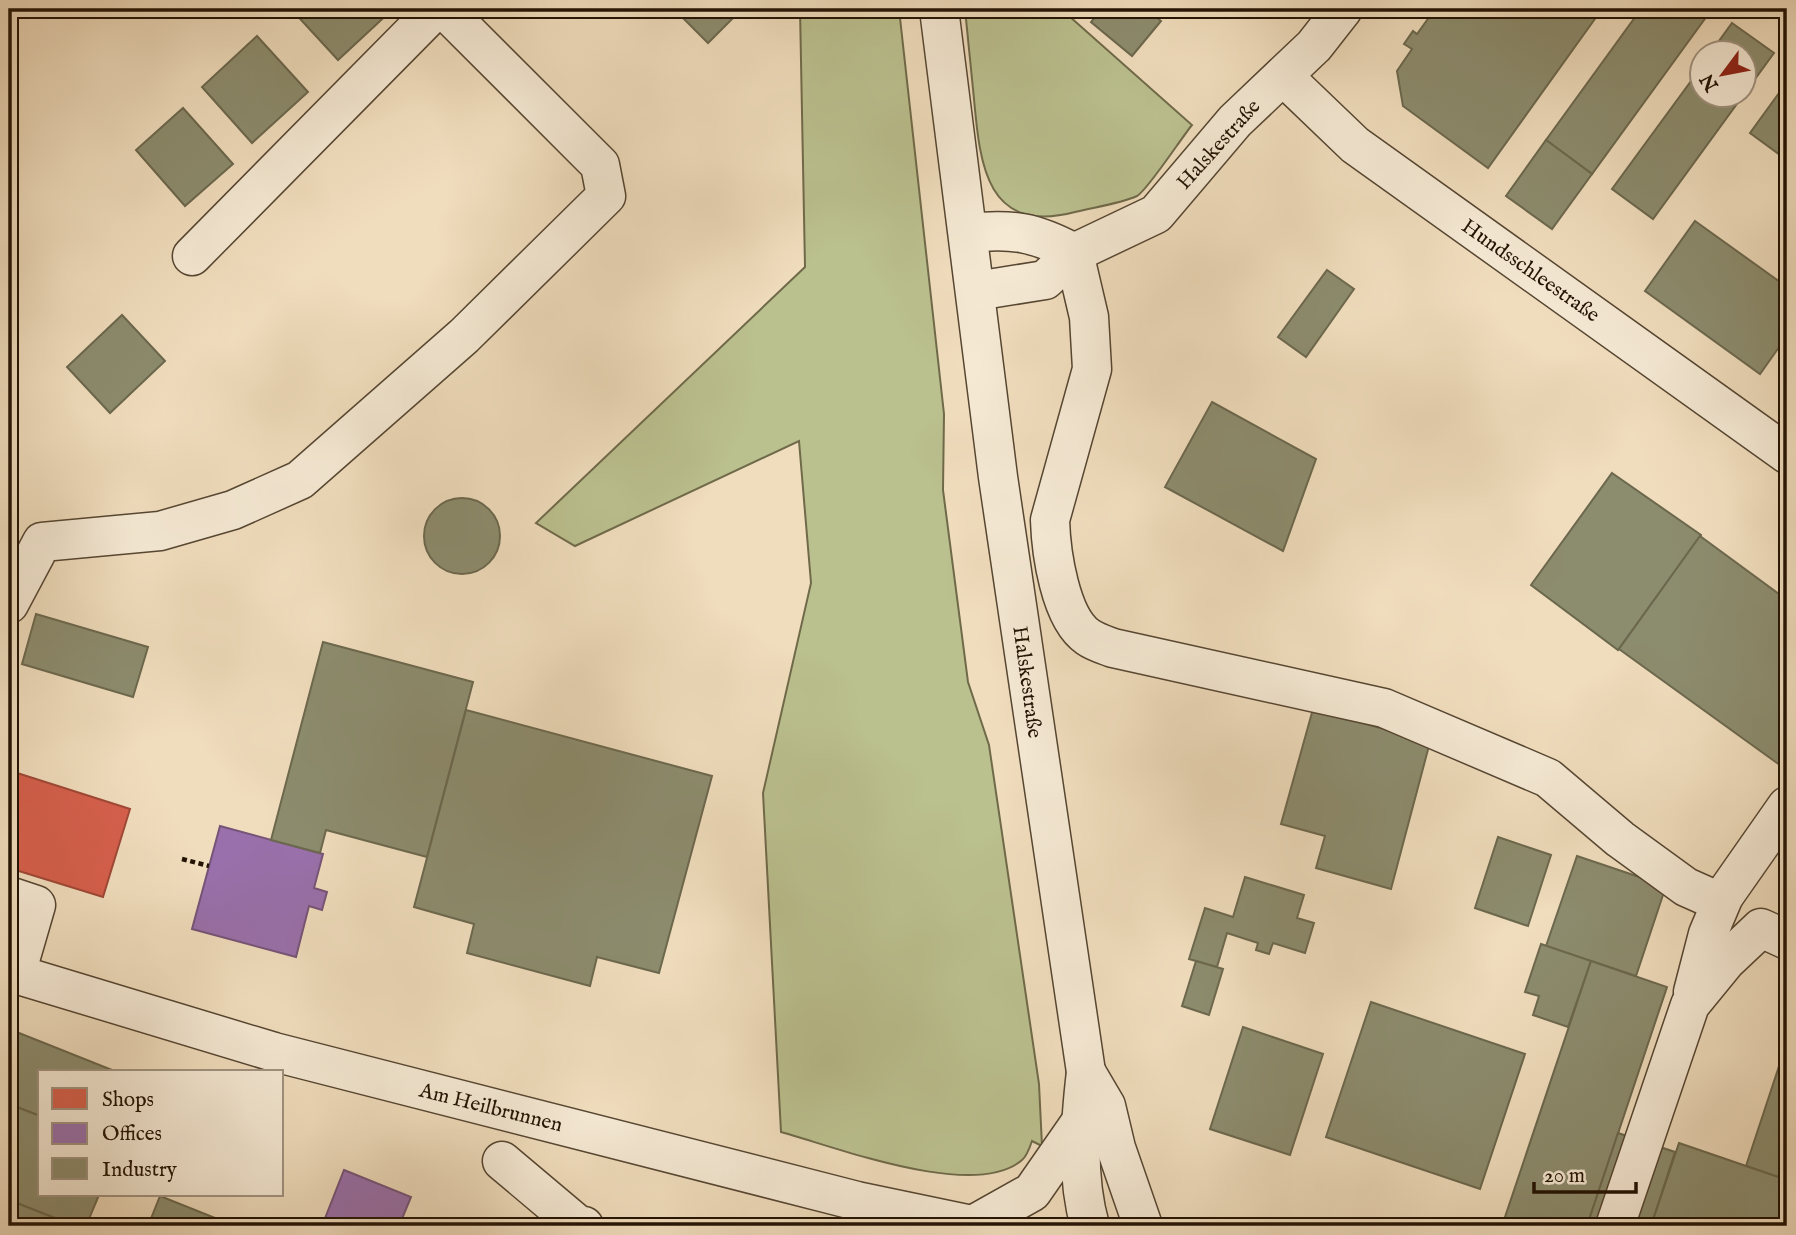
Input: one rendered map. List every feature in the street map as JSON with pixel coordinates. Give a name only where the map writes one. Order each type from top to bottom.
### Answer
[{"type":"street","points":[[192,256],[436,9]]},
{"type":"street","points":[[9,604],[42,542],[160,531],[233,510],[300,480],[464,336],[606,196],[600,165],[444,9]]},
{"type":"street","name":"Halskestraße","points":[[939,9],[998,477],[1086,1072],[1080,1123],[1082,1200],[1090,1226]]},
{"type":"street","name":"Halskestraße","points":[[976,291],[1045,280],[1074,253],[1156,214],[1235,121],[1314,46],[1343,9]]},
{"type":"street","name":"Hundsschleestraße","points":[[1283,76],[1355,145],[1787,454]]},
{"type":"street","points":[[968,233],[1005,229],[1043,236],[1074,253],[1089,317],[1092,369],[1050,520],[1050,542],[1070,618],[1087,637],[1113,648],[1384,708],[1548,778],[1620,839],[1686,887],[1713,899],[1724,896]]},
{"type":"street","points":[[1615,1226],[1690,1005],[1708,934],[1724,896],[1787,806]]},
{"type":"street","points":[[9,896],[36,905],[12,973]]},
{"type":"street","points":[[1690,1005],[1726,961],[1761,929],[1787,940]]},
{"type":"street","name":"Am Heilbrunnen","points":[[12,973],[274,1052],[857,1201],[975,1226]]},
{"type":"street","name":"Halskestraße","points":[[1086,1072],[1107,1106],[1116,1148],[1143,1226]]},
{"type":"street","name":"Halskestraße","points":[[975,1226],[1032,1192],[1080,1123]]},
{"type":"street","points":[[502,1161],[578,1225],[584,1226]]},
{"type":"path","points":[[181,859],[209,866]]},
{"type":"green space","points":[[800,9],[899,9],[944,414],[943,490],[968,682],[989,745],[1039,1084],[1042,1146],[1032,1141],[1022,1160],[1000,1171],[972,1175],[904,1167],[781,1132],[763,793],[811,583],[799,441],[575,546],[536,523],[805,267]]},
{"type":"green space","points":[[965,9],[1072,9],[1069,16],[1192,125],[1156,175],[1137,196],[1075,212],[1046,216],[1023,213],[1006,204],[994,189],[985,170],[976,124]]},
{"type":"building: Shops","points":[[14,772],[130,809],[103,897],[9,868],[9,788]]},
{"type":"building: Offices","points":[[220,826],[323,854],[314,888],[327,892],[322,910],[309,906],[296,957],[192,929]]},
{"type":"building: Offices","points":[[344,1170],[411,1197],[399,1226],[322,1226]]},
{"type":"building: Industry","points":[[291,9],[393,9],[338,60]]},
{"type":"building: Industry","points":[[674,9],[742,9],[708,43]]},
{"type":"building: Industry","points":[[1102,9],[1147,9],[1161,21],[1132,56],[1091,22]]},
{"type":"building: Industry","points":[[1435,9],[1602,9],[1488,168],[1403,106],[1397,71],[1412,49],[1404,44],[1413,31],[1417,34]]},
{"type":"building: Industry","points":[[1641,9],[1712,9],[1691,38],[1688,38],[1688,42],[1592,174],[1546,140]]},
{"type":"building: Industry","points":[[1732,23],[1753,38],[1721,38]]},
{"type":"building: Industry","points":[[257,36],[308,92],[252,143],[202,87]]},
{"type":"building: Industry","points":[[1758,42],[1774,53],[1758,75]]},
{"type":"building: Industry","points":[[1787,82],[1787,160],[1750,133]]},
{"type":"building: Industry","points":[[1688,85],[1688,108],[1734,108],[1653,219],[1612,189]]},
{"type":"building: Industry","points":[[183,108],[233,164],[185,206],[136,150]]},
{"type":"building: Industry","points":[[1546,140],[1592,174],[1552,229],[1506,196]]},
{"type":"building: Industry","points":[[1695,221],[1787,287],[1787,336],[1760,374],[1645,291]]},
{"type":"building: Industry","points":[[1327,270],[1354,289],[1306,357],[1278,337]]},
{"type":"building: Industry","points":[[122,315],[165,361],[110,413],[67,367]]},
{"type":"building: Industry","points":[[1212,402],[1316,459],[1283,551],[1165,487]]},
{"type":"building: Industry","points":[[1612,473],[1701,535],[1618,650],[1531,585]]},
{"type":"building: Industry","points":[[462,498],[476,501],[489,509],[497,522],[500,536],[497,550],[489,563],[476,571],[462,574],[448,571],[435,563],[427,550],[424,536],[427,522],[435,509],[448,501]]},
{"type":"building: Industry","points":[[1700,536],[1787,600],[1787,762],[1784,768],[1619,649]]},
{"type":"building: Industry","points":[[36,614],[148,647],[133,697],[22,664]]},
{"type":"building: Industry","points":[[323,642],[473,682],[427,857],[326,830],[320,853],[271,840]]},
{"type":"building: Industry","points":[[1313,709],[1430,742],[1391,889],[1316,868],[1325,836],[1281,824]]},
{"type":"building: Industry","points":[[466,710],[712,776],[659,973],[597,957],[590,986],[467,953],[474,924],[414,907]]},
{"type":"building: Industry","points":[[1498,837],[1551,855],[1528,926],[1475,908]]},
{"type":"building: Industry","points":[[1577,856],[1666,886],[1636,976],[1546,946]]},
{"type":"building: Industry","points":[[1245,877],[1304,895],[1297,918],[1314,923],[1305,953],[1273,943],[1269,954],[1256,950],[1258,943],[1227,933],[1217,967],[1189,959],[1205,908],[1233,917]]},
{"type":"building: Industry","points":[[1541,944],[1591,961],[1568,1027],[1533,1015],[1539,996],[1525,992]]},
{"type":"building: Industry","points":[[1196,961],[1223,969],[1209,1015],[1182,1006]]},
{"type":"building: Industry","points":[[1591,961],[1667,987],[1587,1226],[1502,1226]]},
{"type":"building: Industry","points":[[1371,1002],[1525,1054],[1480,1189],[1326,1137]]},
{"type":"building: Industry","points":[[1243,1027],[1323,1054],[1290,1155],[1210,1129]]},
{"type":"building: Industry","points":[[9,1029],[112,1070],[38,1070],[38,1115],[9,1104]]},
{"type":"building: Industry","points":[[1787,1042],[1787,1180],[1746,1166]]},
{"type":"building: Industry","points":[[9,1104],[38,1115],[38,1196],[99,1196],[86,1226],[75,1226],[9,1200]]},
{"type":"building: Industry","points":[[1618,1133],[1675,1152],[1651,1226],[1587,1226]]},
{"type":"building: Industry","points":[[1679,1143],[1787,1180],[1787,1201],[1779,1226],[1651,1226]]},
{"type":"building: Industry","points":[[160,1196],[235,1226],[148,1226]]},
{"type":"building: Industry","points":[[9,1200],[75,1226],[9,1226]]},
{"type":"building: Industry","points":[[1787,1201],[1787,1226],[1779,1226]]}]
